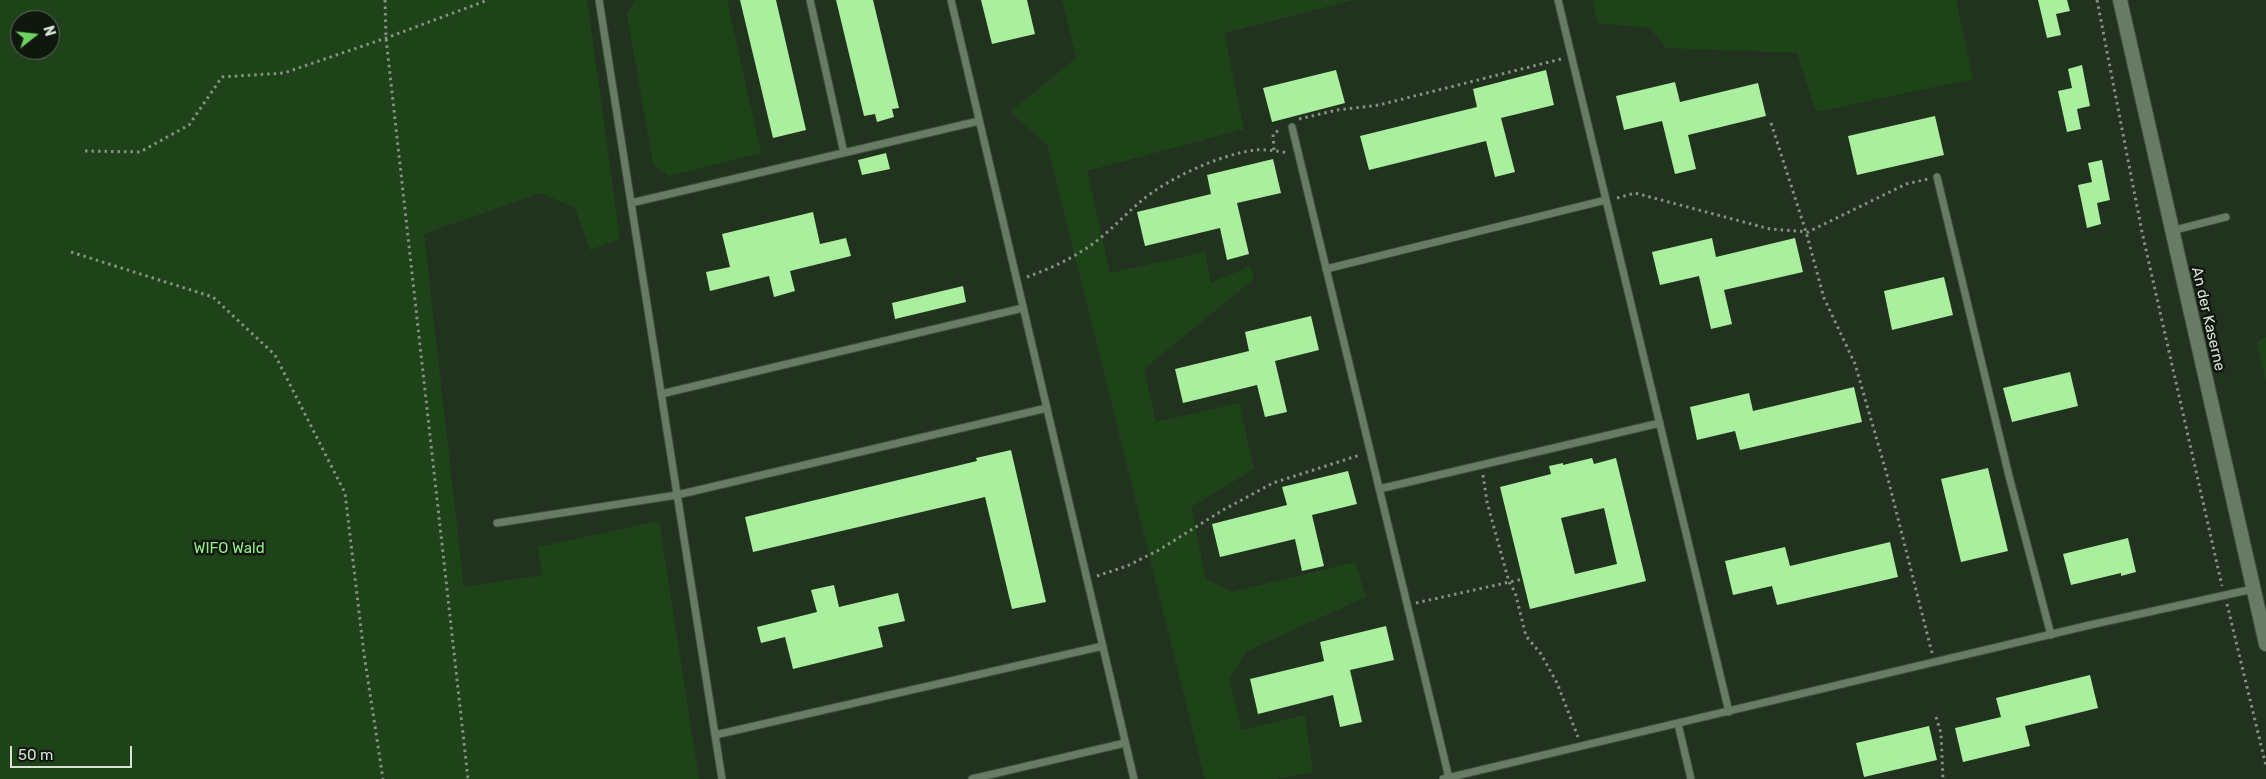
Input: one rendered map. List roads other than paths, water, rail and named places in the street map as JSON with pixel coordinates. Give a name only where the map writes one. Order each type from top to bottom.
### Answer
[{"type":"street","name":"An der Kaserne","points":[[2120,0],[2266,644]]},
{"type":"lane","points":[[599,0],[722,779]]},
{"type":"lane","points":[[810,0],[844,153]]},
{"type":"lane","points":[[951,0],[1134,779]]},
{"type":"lane","points":[[1558,0],[1729,712]]},
{"type":"lane","points":[[631,203],[979,121]]},
{"type":"lane","points":[[1292,127],[1380,489],[1446,778],[2050,635],[2253,589]]},
{"type":"lane","points":[[1938,177],[2009,476],[2050,635]]},
{"type":"lane","points":[[1326,269],[1606,200]]},
{"type":"lane","points":[[2171,231],[2226,217]]},
{"type":"lane","points":[[661,394],[1023,308]]},
{"type":"lane","points":[[497,523],[677,495],[1047,408]]},
{"type":"lane","points":[[1380,489],[1660,423]]},
{"type":"lane","points":[[715,735],[1103,646]]},
{"type":"lane","points":[[1678,724],[1691,779]]},
{"type":"lane","points":[[972,779],[1125,743]]},
{"type":"park label","name":"WIFO Wald","points":[[229,549]]}]
